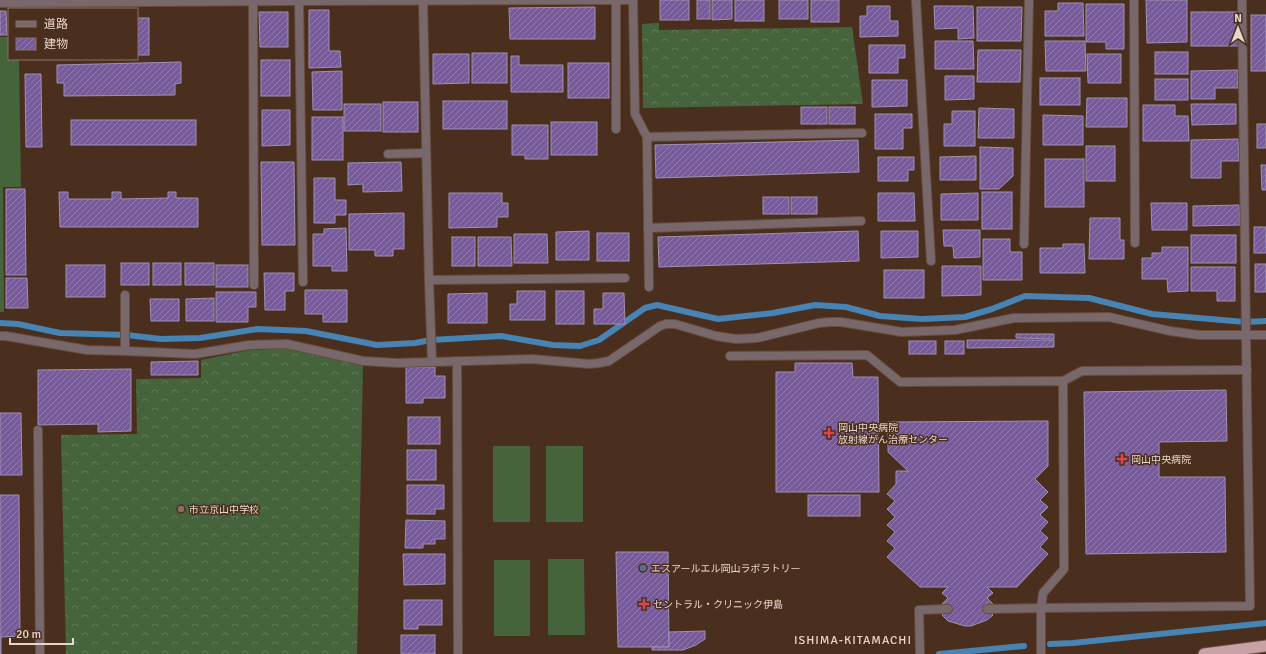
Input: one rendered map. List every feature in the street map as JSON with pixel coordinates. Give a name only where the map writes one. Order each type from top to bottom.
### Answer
[{"type":"highway","points":[[1204,654],[1266,646]]},
{"type":"street","points":[[423,0],[428,280],[432,359]]},
{"type":"street","points":[[0,3],[632,0],[635,114],[647,137],[649,287]]},
{"type":"street","points":[[916,0],[932,261]]},
{"type":"street","points":[[1024,244],[1029,0]]},
{"type":"street","points":[[1134,0],[1135,243]]},
{"type":"street","points":[[987,610],[1250,606],[1242,0]]},
{"type":"street","points":[[253,1],[254,285]]},
{"type":"street","points":[[299,1],[304,282]]},
{"type":"street","points":[[616,1],[616,129]]},
{"type":"street","points":[[647,137],[862,133]]},
{"type":"street","points":[[388,154],[426,153]]},
{"type":"street","points":[[648,228],[861,222]]},
{"type":"street","points":[[428,280],[626,278]]},
{"type":"street","points":[[124,294],[125,349]]},
{"type":"street","points":[[0,336],[87,350],[125,349],[195,354],[249,345],[287,344],[363,360],[397,363],[432,359],[532,359],[590,364],[609,360],[660,326],[666,324],[675,324],[716,336],[736,339],[757,338],[819,323],[830,322],[841,322],[902,332],[955,330],[1014,318],[1109,317],[1170,331],[1199,335],[1246,332],[1266,335]]},
{"type":"street","points":[[730,356],[866,355],[900,382],[1064,381],[1082,371],[1247,370]]},
{"type":"street","points":[[457,360],[458,654]]},
{"type":"street","points":[[1041,654],[1041,608],[1043,593],[1064,569],[1064,381]]},
{"type":"street","points":[[38,430],[40,654]]},
{"type":"street","points":[[920,654],[919,610],[948,610]]},
{"type":"green space","points":[[659,23],[659,30],[852,27],[863,104],[643,108],[642,24]]},
{"type":"green space","points":[[0,37],[8,37],[8,60],[19,60],[21,187],[3,187],[4,312],[0,312]]},
{"type":"green space","name":"市立京山中学校","points":[[286,348],[363,366],[357,654],[66,654],[61,435],[137,434],[136,379],[201,378],[201,360],[250,350]]},
{"type":"green space","points":[[493,446],[530,446],[530,522],[493,522]]},
{"type":"green space","points":[[546,446],[583,446],[583,522],[546,522]]},
{"type":"green space","points":[[548,559],[584,559],[585,635],[548,635]]},
{"type":"green space","points":[[494,560],[530,560],[530,636],[494,636]]},
{"type":"building","points":[[660,0],[689,0],[689,20],[660,20]]},
{"type":"building","points":[[697,0],[710,0],[710,19],[697,19]]},
{"type":"building","points":[[712,0],[732,0],[732,19],[712,20]]},
{"type":"building","points":[[735,0],[764,0],[764,21],[735,21]]},
{"type":"building","points":[[779,0],[808,0],[808,19],[779,19]]},
{"type":"building","points":[[811,0],[839,0],[839,22],[811,22]]},
{"type":"building","points":[[1146,0],[1187,0],[1187,42],[1147,43]]},
{"type":"building","points":[[1058,3],[1083,3],[1084,36],[1045,36],[1045,11],[1058,11]]},
{"type":"building","points":[[1086,4],[1124,4],[1124,49],[1106,49],[1106,42],[1086,42]]},
{"type":"building","points":[[867,6],[890,6],[890,21],[898,21],[898,36],[860,37],[860,16],[867,16]]},
{"type":"building","points":[[934,6],[973,6],[974,38],[958,39],[958,28],[935,29]]},
{"type":"building","points":[[595,7],[595,39],[510,39],[509,8]]},
{"type":"building","points":[[977,7],[1022,7],[1021,41],[977,41]]},
{"type":"building","points":[[309,10],[329,10],[329,51],[340,51],[341,67],[309,68]]},
{"type":"building","points":[[0,11],[6,11],[7,35],[0,35]]},
{"type":"building","points":[[259,12],[288,12],[288,47],[260,47]]},
{"type":"building","points":[[1191,12],[1239,12],[1239,46],[1191,46]]},
{"type":"building","points":[[1251,15],[1266,15],[1266,71],[1251,71]]},
{"type":"building","points":[[138,18],[149,18],[149,55],[138,55]]},
{"type":"building","points":[[935,41],[973,41],[974,69],[935,69]]},
{"type":"building","points":[[1045,41],[1085,41],[1086,71],[1046,71]]},
{"type":"building","points":[[869,45],[905,45],[905,58],[898,58],[898,73],[869,73]]},
{"type":"building","points":[[978,50],[1021,50],[1020,82],[977,82]]},
{"type":"building","points":[[1155,52],[1188,52],[1188,74],[1155,74]]},
{"type":"building","points":[[472,53],[507,53],[507,83],[472,83]]},
{"type":"building","points":[[433,54],[469,54],[469,83],[433,84]]},
{"type":"building","points":[[1087,54],[1121,54],[1121,83],[1088,83]]},
{"type":"building","points":[[511,56],[519,56],[519,65],[563,65],[563,92],[511,92]]},
{"type":"building","points":[[261,60],[290,60],[290,96],[261,96]]},
{"type":"building","points":[[181,62],[181,83],[175,84],[175,95],[64,96],[64,83],[57,83],[57,65]]},
{"type":"building","points":[[568,63],[609,63],[609,98],[568,98]]},
{"type":"building","points":[[1238,70],[1238,88],[1215,88],[1215,99],[1191,99],[1191,71]]},
{"type":"building","points":[[342,71],[342,110],[313,110],[312,72]]},
{"type":"building","points":[[25,74],[41,74],[42,147],[26,147]]},
{"type":"building","points":[[945,76],[974,76],[974,99],[945,100]]},
{"type":"building","points":[[1040,78],[1080,78],[1080,105],[1040,105]]},
{"type":"building","points":[[1155,79],[1188,79],[1188,100],[1155,100]]},
{"type":"building","points":[[872,80],[907,80],[907,106],[872,107]]},
{"type":"building","points":[[1087,98],[1127,98],[1127,127],[1086,127]]},
{"type":"building","points":[[443,101],[507,101],[507,129],[443,129]]},
{"type":"building","points":[[383,102],[418,102],[418,132],[383,132]]},
{"type":"building","points":[[344,104],[381,104],[381,131],[344,131]]},
{"type":"building","points":[[1191,104],[1236,104],[1236,124],[1192,125]]},
{"type":"building","points":[[1143,105],[1175,105],[1175,116],[1188,116],[1189,141],[1143,141]]},
{"type":"building","points":[[801,107],[827,107],[827,124],[801,124]]},
{"type":"building","points":[[829,107],[855,107],[855,124],[829,124]]},
{"type":"building","points":[[979,108],[1014,109],[1014,138],[978,138]]},
{"type":"building","points":[[262,110],[290,110],[290,145],[262,146]]},
{"type":"building","points":[[952,111],[975,111],[975,146],[944,146],[944,124],[952,124]]},
{"type":"building","points":[[875,114],[912,114],[912,128],[903,128],[903,149],[875,149]]},
{"type":"building","points":[[1043,115],[1083,116],[1083,145],[1043,145]]},
{"type":"building","points":[[312,117],[343,117],[343,160],[312,160]]},
{"type":"building","points":[[71,120],[196,120],[196,145],[71,145]]},
{"type":"building","points":[[551,122],[597,122],[597,155],[551,155]]},
{"type":"building","points":[[1257,124],[1266,124],[1266,148],[1257,148]]},
{"type":"building","points":[[512,125],[548,125],[548,159],[525,159],[525,155],[512,155]]},
{"type":"building","points":[[1238,139],[1239,161],[1221,161],[1221,178],[1191,178],[1191,140]]},
{"type":"building","points":[[858,140],[859,172],[656,178],[655,145]]},
{"type":"building","points":[[1086,146],[1115,146],[1115,181],[1086,181]]},
{"type":"building","points":[[980,147],[1013,148],[1013,176],[999,189],[980,189]]},
{"type":"building","points":[[976,156],[976,180],[940,180],[940,157]]},
{"type":"building","points":[[878,157],[914,157],[914,170],[908,170],[908,181],[878,181]]},
{"type":"building","points":[[1045,159],[1084,159],[1084,207],[1045,207]]},
{"type":"building","points":[[261,162],[294,162],[295,245],[262,245]]},
{"type":"building","points":[[401,162],[402,191],[363,192],[363,184],[348,185],[348,163]]},
{"type":"building","points":[[1261,165],[1266,165],[1266,190],[1262,190]]},
{"type":"building","points":[[314,178],[335,178],[335,200],[346,200],[346,215],[335,215],[335,223],[314,223]]},
{"type":"building","points":[[6,189],[25,189],[26,275],[6,275]]},
{"type":"building","points":[[59,192],[68,192],[68,199],[112,199],[112,192],[121,192],[121,199],[168,198],[168,192],[176,192],[176,198],[198,198],[198,227],[60,227]]},
{"type":"building","points":[[982,192],[1012,192],[1012,229],[982,229]]},
{"type":"building","points":[[449,193],[502,193],[502,203],[508,203],[508,217],[497,217],[497,227],[449,228]]},
{"type":"building","points":[[878,193],[914,193],[915,221],[878,221]]},
{"type":"building","points":[[978,193],[978,220],[941,220],[941,194]]},
{"type":"building","points":[[763,197],[789,197],[789,214],[763,214]]},
{"type":"building","points":[[791,197],[817,197],[817,214],[791,214]]},
{"type":"building","points":[[1151,203],[1187,203],[1187,230],[1152,230]]},
{"type":"building","points":[[1239,205],[1240,225],[1193,226],[1193,206]]},
{"type":"building","points":[[404,213],[404,249],[393,249],[393,256],[375,256],[375,250],[349,250],[349,214]]},
{"type":"building","points":[[1090,218],[1120,218],[1120,240],[1124,240],[1124,259],[1089,259]]},
{"type":"building","points":[[1254,227],[1266,227],[1266,253],[1254,253]]},
{"type":"building","points":[[346,228],[347,271],[332,271],[332,266],[313,266],[313,234],[324,234],[324,229]]},
{"type":"building","points":[[943,230],[980,230],[980,257],[954,258],[953,246],[944,246]]},
{"type":"building","points":[[589,231],[589,260],[556,260],[556,232]]},
{"type":"building","points":[[858,231],[859,261],[659,267],[658,237]]},
{"type":"building","points":[[881,231],[918,231],[918,257],[881,258]]},
{"type":"building","points":[[597,233],[629,233],[629,261],[597,261]]},
{"type":"building","points":[[514,234],[547,234],[548,263],[514,263]]},
{"type":"building","points":[[1191,235],[1236,235],[1236,263],[1191,263]]},
{"type":"building","points":[[452,237],[475,237],[475,266],[452,266]]},
{"type":"building","points":[[478,237],[511,237],[512,266],[478,266]]},
{"type":"building","points":[[983,239],[1010,239],[1010,252],[1022,252],[1022,280],[983,280]]},
{"type":"building","points":[[1063,244],[1084,244],[1085,273],[1040,273],[1040,248],[1063,248]]},
{"type":"building","points":[[1162,247],[1188,247],[1188,291],[1168,292],[1167,279],[1142,279],[1142,258],[1152,258],[1152,253],[1162,253]]},
{"type":"building","points":[[121,263],[149,263],[149,285],[121,285]]},
{"type":"building","points":[[153,263],[181,263],[181,285],[153,285]]},
{"type":"building","points":[[185,263],[214,263],[214,285],[185,285]]},
{"type":"building","points":[[1255,264],[1266,264],[1266,292],[1255,292]]},
{"type":"building","points":[[66,265],[105,265],[105,297],[66,297]]},
{"type":"building","points":[[216,265],[248,265],[248,287],[216,287]]},
{"type":"building","points":[[942,266],[981,266],[981,295],[942,296]]},
{"type":"building","points":[[1191,267],[1235,267],[1235,301],[1217,301],[1217,291],[1191,291]]},
{"type":"building","points":[[884,270],[924,270],[924,298],[884,298]]},
{"type":"building","points":[[264,273],[294,273],[294,291],[285,291],[285,310],[265,310]]},
{"type":"building","points":[[6,278],[27,278],[28,308],[6,308]]},
{"type":"building","points":[[305,290],[347,290],[347,322],[323,322],[323,314],[305,314]]},
{"type":"building","points":[[517,291],[545,291],[545,320],[510,320],[510,304],[517,304]]},
{"type":"building","points":[[556,291],[584,291],[584,324],[556,324]]},
{"type":"building","points":[[216,292],[256,292],[256,307],[248,307],[248,322],[216,322]]},
{"type":"building","points":[[487,293],[487,323],[448,323],[448,294]]},
{"type":"building","points":[[603,293],[624,293],[625,324],[594,324],[594,309],[603,309]]},
{"type":"building","points":[[214,298],[214,321],[186,321],[186,299]]},
{"type":"building","points":[[150,299],[179,299],[179,321],[151,321]]},
{"type":"building","points":[[1016,334],[1054,334],[1054,339],[1016,338]]},
{"type":"building","points":[[967,340],[1054,340],[1054,347],[967,348]]},
{"type":"building","points":[[909,341],[936,341],[936,354],[909,354]]},
{"type":"building","points":[[945,341],[964,341],[964,354],[945,354]]},
{"type":"building","points":[[198,361],[198,375],[151,375],[151,362]]},
{"type":"building","points":[[795,363],[852,363],[853,377],[878,377],[879,492],[776,492],[776,372],[795,372]]},
{"type":"building","points":[[406,367],[435,367],[435,376],[445,376],[445,398],[423,398],[423,403],[406,403]]},
{"type":"building","points":[[131,369],[131,431],[98,432],[98,424],[38,425],[38,370]]},
{"type":"building","name":"岡山中央病院","points":[[1226,390],[1227,441],[1159,442],[1159,477],[1225,477],[1226,552],[1086,554],[1084,392]]},
{"type":"building","points":[[0,413],[21,413],[22,475],[0,475]]},
{"type":"building","points":[[408,417],[440,417],[440,444],[408,444]]},
{"type":"building","points":[[1048,421],[1048,466],[1035,479],[1048,492],[1040,500],[1048,507],[1040,515],[1048,522],[1040,531],[1048,538],[1040,547],[1048,554],[1017,587],[987,587],[993,593],[987,598],[993,604],[987,609],[993,615],[987,620],[971,626],[965,626],[948,621],[942,615],[948,609],[942,604],[948,598],[942,593],[948,587],[920,587],[887,557],[895,548],[887,541],[895,532],[887,525],[895,517],[887,509],[895,501],[887,494],[896,484],[896,471],[908,471],[888,452],[888,422]]},
{"type":"building","points":[[407,450],[436,450],[436,480],[407,480]]},
{"type":"building","points":[[407,485],[444,485],[444,509],[435,509],[435,514],[407,514]]},
{"type":"building","points":[[0,495],[19,495],[20,636],[1,637],[1,654],[0,654]]},
{"type":"building","points":[[808,495],[860,495],[860,516],[808,516]]},
{"type":"building","points":[[406,520],[445,521],[445,539],[435,539],[435,544],[423,544],[423,548],[405,548]]},
{"type":"building","points":[[616,552],[668,552],[669,647],[618,647]]},
{"type":"building","points":[[403,554],[445,554],[445,584],[404,585]]},
{"type":"building","points":[[404,600],[442,600],[442,625],[418,625],[418,629],[404,629]]},
{"type":"building","points":[[705,631],[705,639],[696,645],[683,650],[652,650],[652,647],[669,647],[669,632]]},
{"type":"building","points":[[401,635],[435,635],[435,654],[401,654]]},
{"type":"waterway","points":[[0,323],[18,324],[60,333],[127,335],[161,339],[200,338],[258,329],[306,331],[377,345],[501,336],[553,345],[580,346],[599,340],[645,308],[657,305],[718,319],[773,313],[815,305],[846,307],[880,316],[922,319],[965,317],[992,309],[1025,296],[1089,298],[1152,314],[1245,322],[1266,321]]},
{"type":"waterway","points":[[1050,644],[1073,643],[1266,623]]},
{"type":"waterway","points":[[939,654],[1024,646]]},
{"type":"place","name":"岡山中央病院 放射線がん治療センター","points":[[829,433]]},
{"type":"place","name":"岡山中央病院","points":[[1122,459]]},
{"type":"place","name":"市立京山中学校","points":[[181,509]]},
{"type":"place","name":"エスアールエル岡山ラボラトリー","points":[[643,568]]},
{"type":"place","name":"セントラル・クリニック伊島","points":[[644,604]]},
{"type":"district","name":"ISHIMA-KITAMACHI","points":[[853,640]]}]
